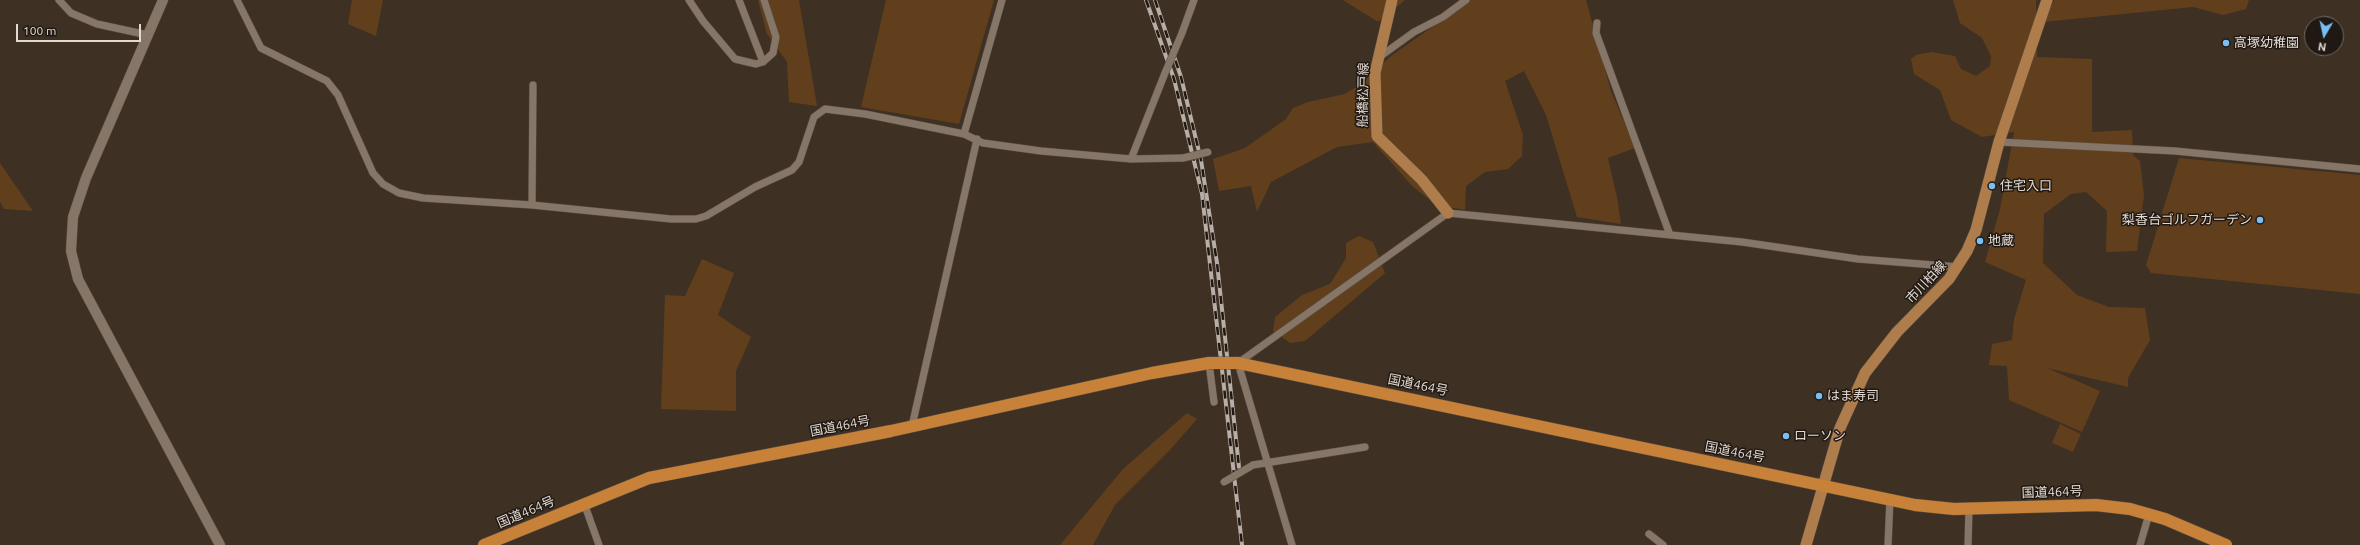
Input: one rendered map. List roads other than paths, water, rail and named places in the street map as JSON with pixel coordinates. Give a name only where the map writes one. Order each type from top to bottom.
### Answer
[{"type":"highway","name":"国道464号","points":[[484,545],[584,503],[649,478],[912,426],[1178,367],[1209,363],[1238,362],[1937,508],[1969,509],[2096,505],[2130,508],[2149,514],[2226,545]]},
{"type":"main road","name":"船橋松戸線","points":[[1392,0],[1375,73],[1377,136],[1422,180],[1448,213]]},
{"type":"main road","name":"市川柏線","points":[[1806,545],[1822,484],[1840,428],[1865,373],[1896,332],[1938,292],[1959,267],[1976,230],[1998,142],[2047,0]]},
{"type":"street","points":[[59,0],[71,13],[97,24],[148,35]]},
{"type":"street","points":[[163,0],[86,178],[73,217],[71,251],[78,279],[220,545]]},
{"type":"street","points":[[237,0],[261,48],[327,81],[338,95],[369,167],[383,184],[399,193],[423,198],[532,205],[671,219],[692,219],[706,216],[755,187],[792,170],[800,162],[814,117],[825,109],[865,114],[964,134],[983,143],[1041,151],[1131,159],[1183,158],[1208,152]]},
{"type":"street","points":[[688,0],[703,21],[735,58],[756,64],[763,62],[773,53],[776,37],[764,0]]},
{"type":"street","points":[[739,0],[763,62]]},
{"type":"street","points":[[964,134],[1002,0]]},
{"type":"street","points":[[1131,159],[1194,0]]},
{"type":"street","points":[[1378,58],[1409,35],[1443,17],[1466,0]]},
{"type":"street","points":[[1597,23],[1596,33],[1670,235]]},
{"type":"street","points":[[532,205],[533,85]]},
{"type":"street","points":[[912,426],[977,139]]},
{"type":"street","points":[[1998,142],[2175,151],[2360,169]]},
{"type":"street","points":[[1292,545],[1238,362],[1448,213],[1742,242],[1858,258],[1959,267]]},
{"type":"street","points":[[1209,363],[1214,402]]},
{"type":"street","points":[[1224,482],[1253,465],[1364,447]]},
{"type":"street","points":[[1888,545],[1890,499]]},
{"type":"street","points":[[584,503],[599,545]]},
{"type":"street","points":[[1968,545],[1969,509]]},
{"type":"street","points":[[2140,545],[2149,514]]},
{"type":"street","points":[[1649,534],[1663,545]]},
{"type":"railway","points":[[1146,0],[1174,79],[1202,194],[1242,545]]},
{"type":"railway","points":[[1155,0],[1181,77],[1201,160],[1217,263],[1239,467]]},
{"type":"place","name":"高塚幼稚園","points":[[2226,43]]},
{"type":"place","name":"住宅入口","points":[[1992,186]]},
{"type":"place","name":"梨香台ゴルフガーデン","points":[[2260,220]]},
{"type":"place","name":"地蔵","points":[[1980,241]]},
{"type":"place","name":"はま寿司","points":[[1819,396]]},
{"type":"place","name":"ローソン","points":[[1786,436]]}]
